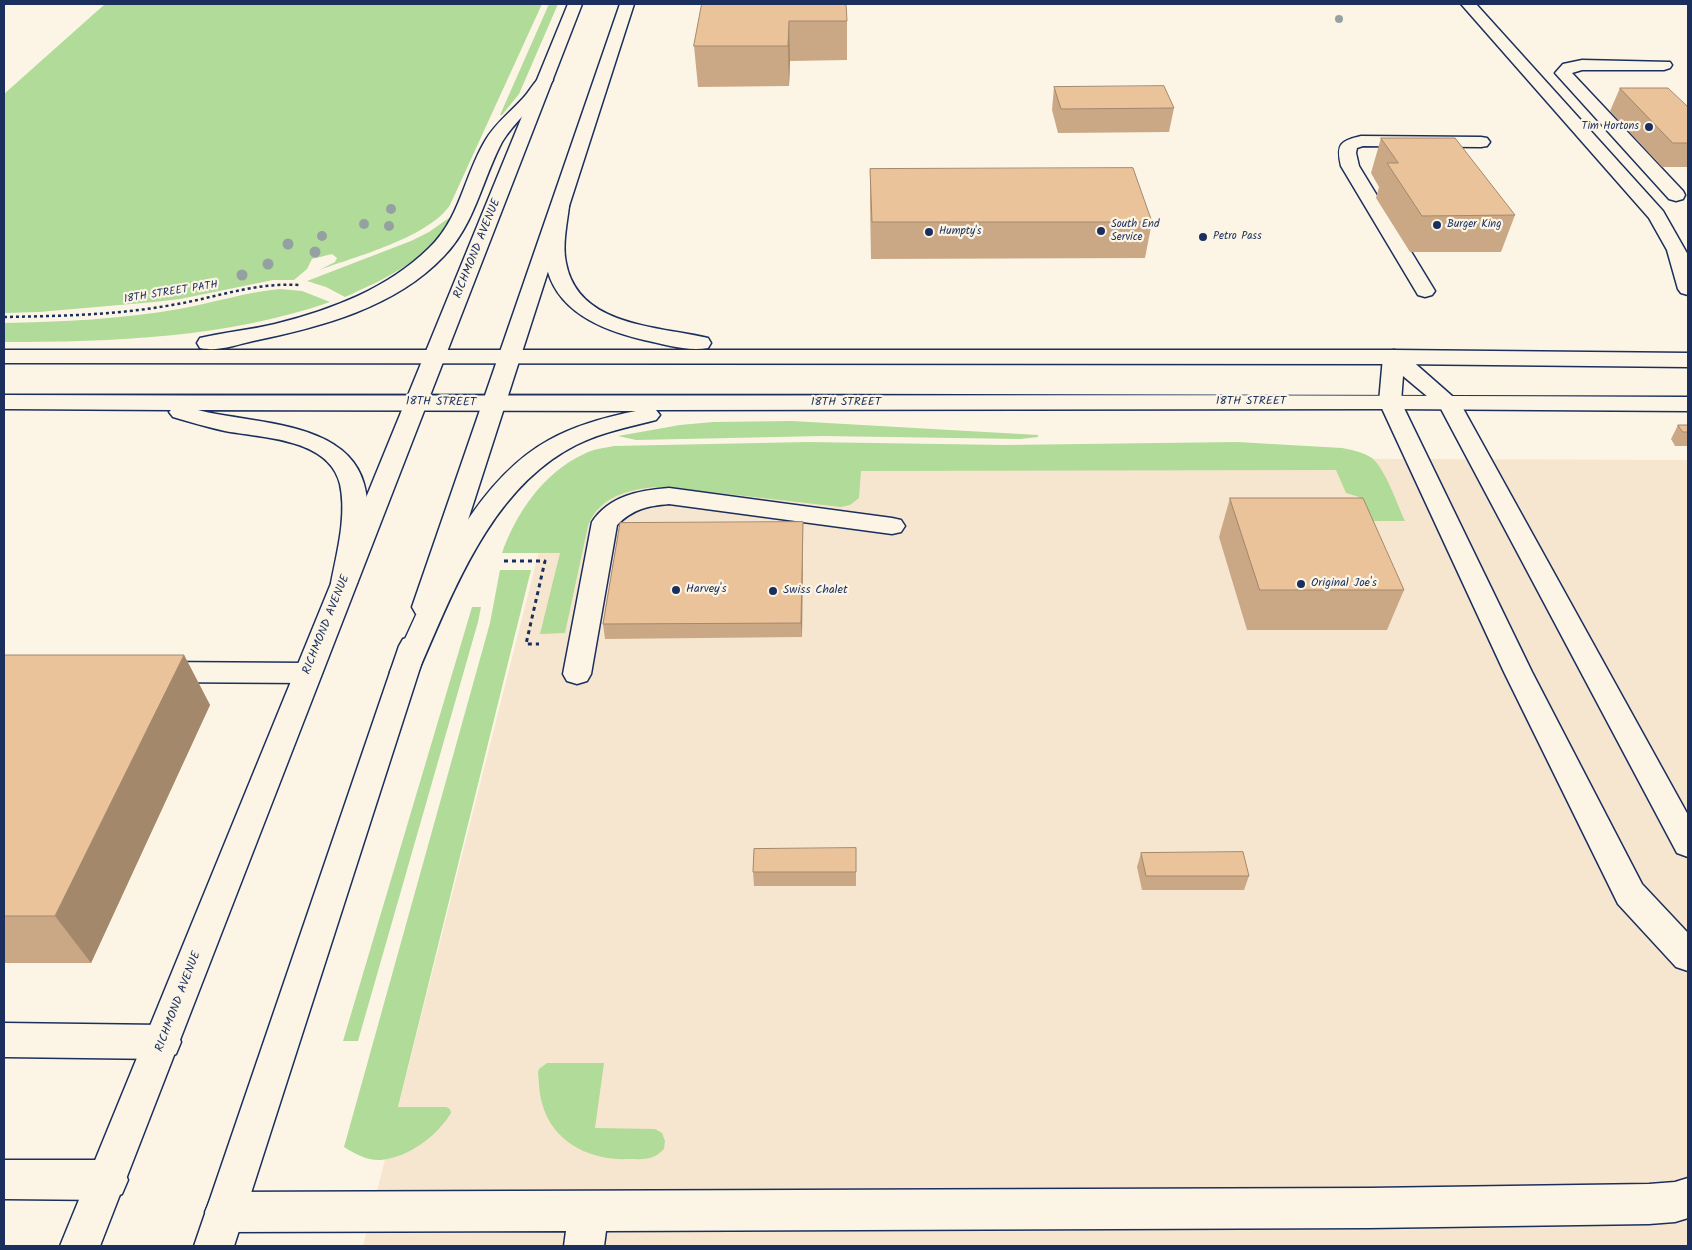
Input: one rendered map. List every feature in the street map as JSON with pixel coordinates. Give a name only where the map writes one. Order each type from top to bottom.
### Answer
[{"type":"main road","name":"RICHMOND AVENUE","points":[[80,1246],[163,1042],[575,4]]},
{"type":"main road","points":[[626,4],[219,1229],[586,1228],[1369,1208],[1649,1204],[1675,1202],[1688,1198]]},
{"type":"main road","points":[[1468,4],[1656,215],[1670,235],[1685,272],[1688,290]]},
{"type":"main road","points":[[1664,65],[1582,65],[1569,67],[1563,73],[1676,195]]},
{"type":"main road","points":[[78,357],[182,346],[274,331],[351,306],[380,294],[406,279],[429,260],[445,242],[458,223],[500,131],[527,104],[545,80]]},
{"type":"main road","points":[[1425,291],[1350,166],[1347,153],[1349,145],[1361,141],[1481,142]]},
{"type":"main road","points":[[560,206],[554,253],[560,279],[568,295],[583,309],[600,318],[624,327],[668,338],[878,357]]},
{"type":"main road","points":[[4,357],[1394,357],[1688,360]]},
{"type":"main road","points":[[1394,357],[1390,402],[1518,672],[1630,894],[1688,956]]},
{"type":"main road","points":[[1394,357],[1449,403],[1688,844]]},
{"type":"main road","name":"18TH STREET","points":[[4,402],[739,404],[1390,402],[1688,404]]},
{"type":"main road","points":[[108,402],[172,410],[223,423],[287,434],[314,444],[338,459],[347,469],[352,483],[354,504],[353,531],[344,583]]},
{"type":"main road","points":[[404,672],[444,584],[480,523],[501,494],[527,467],[545,452],[586,431],[618,421],[691,408],[739,404]]},
{"type":"main road","points":[[577,674],[604,522],[620,507],[643,498],[669,496],[892,526]]},
{"type":"main road","points":[[130,672],[308,673]]},
{"type":"main road","points":[[4,1040],[163,1042]]},
{"type":"main road","points":[[4,1180],[108,1180]]},
{"type":"path","name":"18TH STREET PATH","points":[[4,318],[76,314],[171,305],[279,284],[305,286]]},
{"type":"path","points":[[502,561],[545,561],[526,644],[546,644]]},
{"type":"shaded area","points":[[625,456],[1688,460],[1688,1246],[363,1246],[553,496]]},
{"type":"green space","points":[[105,4],[542,4],[450,205],[426,227],[390,245],[319,270],[335,262],[337,258],[332,254],[312,259],[307,269],[294,280],[273,280],[180,299],[154,302],[39,312],[4,313],[4,94]]},
{"type":"green space","points":[[549,4],[558,4],[519,94],[500,115]]},
{"type":"green space","points":[[451,218],[443,232],[419,256],[390,275],[345,297],[326,287],[307,281],[411,241],[429,232]]},
{"type":"green space","points":[[280,289],[302,291],[330,302],[291,314],[251,323],[169,336],[86,341],[4,342],[4,323],[114,318],[179,309]]},
{"type":"green space","points":[[792,421],[1038,435],[1038,437],[1020,439],[823,436],[636,440],[618,436],[680,425],[713,422]]},
{"type":"green space","points":[[808,442],[1005,445],[1237,442],[1342,448],[1365,454],[1377,463],[1405,521],[1369,521],[1359,497],[1346,493],[1336,470],[861,471],[859,498],[850,505],[841,507],[655,487],[620,494],[601,506],[593,515],[588,526],[565,633],[540,634],[560,553],[502,553],[515,523],[533,495],[556,471],[584,454],[614,446]]},
{"type":"green space","points":[[500,570],[531,570],[398,1107],[446,1107],[450,1109],[451,1113],[438,1130],[412,1150],[402,1155],[381,1160],[366,1158],[344,1147],[490,623]]},
{"type":"green space","points":[[472,607],[481,607],[478,622],[358,1041],[343,1041]]},
{"type":"green space","points":[[547,1063],[604,1063],[595,1128],[655,1129],[662,1133],[665,1141],[664,1149],[656,1156],[648,1158],[614,1159],[600,1157],[587,1152],[564,1138],[547,1117],[541,1099],[538,1072]]},
{"type":"building","points":[[702,4],[846,4],[847,21],[789,21],[788,46],[694,46]]},
{"type":"building","points":[[1164,86],[1174,108],[1061,109],[1054,87]]},
{"type":"building","points":[[1620,88],[1668,88],[1688,107],[1688,143],[1673,143]]},
{"type":"building","points":[[1381,138],[1455,138],[1515,215],[1422,216],[1387,163],[1398,163]]},
{"type":"building","points":[[1133,168],[1152,222],[872,222],[870,169]]},
{"type":"building","points":[[1678,425],[1688,425],[1688,432],[1683,432]]},
{"type":"building","points":[[1230,498],[1363,498],[1404,590],[1260,590]]},
{"type":"building","points":[[803,522],[801,623],[603,624],[620,523]]},
{"type":"building","points":[[4,655],[184,655],[55,916],[4,916]]},
{"type":"building","points":[[856,848],[856,872],[753,872],[754,849]]},
{"type":"building","points":[[1243,852],[1249,876],[1146,876],[1141,853]]},
{"type":"place","name":"Tim Hortons","points":[[1649,127]]},
{"type":"place","name":"Burger King","points":[[1437,225]]},
{"type":"place","name":"South End Service","points":[[1101,231]]},
{"type":"place","name":"Humpty's","points":[[929,232]]},
{"type":"place","name":"Petro Pass","points":[[1203,237]]},
{"type":"place","name":"Original Joe's","points":[[1301,584]]},
{"type":"place","name":"Harvey's","points":[[676,590]]},
{"type":"place","name":"Swiss Chalet","points":[[773,591]]}]
